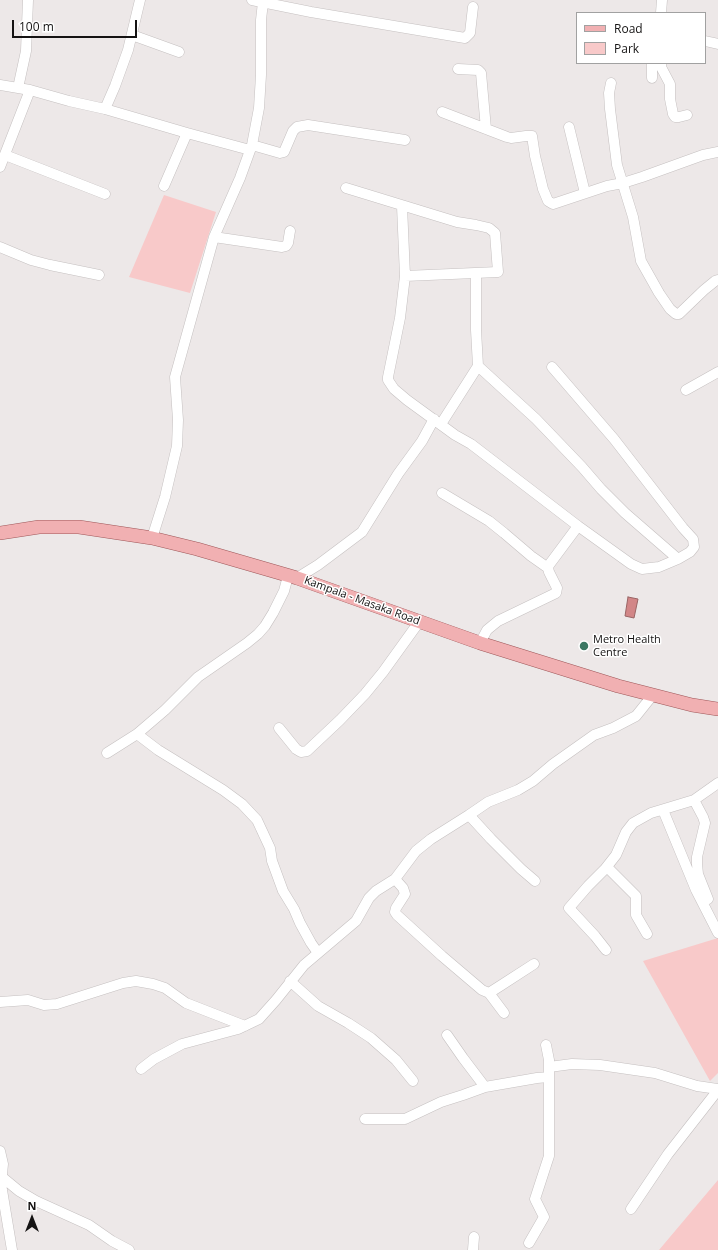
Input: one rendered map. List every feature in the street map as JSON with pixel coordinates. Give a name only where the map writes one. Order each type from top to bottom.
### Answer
[{"type":"main road","name":"Kampala - Masaka Road","points":[[0,533],[39,527],[79,527],[152,538],[197,549],[293,577],[480,643],[652,696],[718,709]]},
{"type":"street","points":[[18,88],[26,51],[28,0]]},
{"type":"street","points":[[105,109],[123,64],[132,35],[140,0]]},
{"type":"street","points":[[252,0],[264,1],[311,12],[465,38],[470,33],[474,7]]},
{"type":"street","points":[[661,12],[662,0]]},
{"type":"street","points":[[152,538],[165,497],[177,446],[178,420],[175,378],[214,237],[240,178],[251,148],[259,108],[261,75],[261,20],[264,1]]},
{"type":"street","points":[[132,35],[179,52]]},
{"type":"street","points":[[706,41],[718,44]]},
{"type":"street","points":[[652,64],[652,78]]},
{"type":"street","points":[[661,64],[663,71],[670,84],[670,99],[673,114],[679,118],[687,115]]},
{"type":"street","points":[[458,69],[478,70],[481,73],[486,129]]},
{"type":"street","points":[[611,83],[610,110],[617,165],[633,217],[641,261],[659,293],[674,313],[679,314],[714,281],[718,280]]},
{"type":"street","points":[[0,85],[30,90],[105,109],[186,133],[280,153],[284,152],[293,130],[302,125],[405,140]]},
{"type":"street","points":[[0,167],[30,90]]},
{"type":"street","points":[[442,112],[511,138],[532,136],[543,189],[548,201],[553,204],[607,186],[623,183],[656,173],[689,160],[718,152]]},
{"type":"street","points":[[569,126],[584,193]]},
{"type":"street","points":[[164,186],[186,133]]},
{"type":"street","points":[[5,155],[105,194]]},
{"type":"street","points":[[346,188],[457,222],[476,225],[493,231],[496,237],[497,273],[405,276]]},
{"type":"street","points":[[402,206],[405,276],[400,318],[388,378],[394,389],[438,422],[471,444],[578,526],[631,564],[642,569],[659,567],[678,559],[692,550],[694,544],[693,539],[614,439],[552,367]]},
{"type":"street","points":[[214,237],[282,247],[286,246],[288,243],[290,231]]},
{"type":"street","points":[[0,247],[50,266],[99,276]]},
{"type":"street","points":[[107,753],[137,734],[165,710],[198,677],[258,634],[273,613],[293,577],[318,565],[362,532],[398,474],[478,366],[476,330],[476,273]]},
{"type":"street","points":[[478,366],[536,419],[625,513],[678,559]]},
{"type":"street","points":[[686,390],[718,372]]},
{"type":"street","points":[[442,493],[489,521],[531,556],[548,568]]},
{"type":"street","points":[[480,643],[487,630],[498,620],[556,592],[557,588],[548,572],[549,565],[578,526]]},
{"type":"street","points":[[316,585],[318,565]]},
{"type":"street","points":[[279,728],[296,749],[301,752],[307,751],[340,720],[364,694],[383,672],[419,622]]},
{"type":"street","points":[[141,1068],[182,1044],[238,1029],[259,1019],[304,965],[356,921],[369,898],[376,891],[394,880],[416,851],[431,839],[469,816],[488,802],[518,790],[533,781],[553,764],[594,735],[613,728],[636,716],[652,696]]},
{"type":"street","points":[[137,734],[158,750],[223,790],[242,804],[257,820],[270,848],[272,861],[284,891],[300,923],[318,953]]},
{"type":"street","points":[[606,950],[570,908],[616,855],[626,832],[633,823],[651,813],[694,800],[718,783]]},
{"type":"street","points":[[694,800],[705,822],[697,857],[697,864],[698,874],[708,899]]},
{"type":"street","points":[[663,810],[696,890],[718,933]]},
{"type":"street","points":[[469,816],[535,881]]},
{"type":"street","points":[[607,867],[636,896],[636,915],[647,934]]},
{"type":"street","points":[[394,880],[403,888],[405,894],[396,908],[397,915],[475,985],[489,993],[504,1013]]},
{"type":"street","points":[[489,993],[534,964]]},
{"type":"street","points":[[0,1002],[28,1000],[44,1005],[56,1004],[124,983],[136,981],[154,984],[165,988],[186,1002],[245,1026]]},
{"type":"street","points":[[290,981],[318,1006],[348,1023],[370,1038],[396,1060],[413,1081]]},
{"type":"street","points":[[447,1035],[486,1087]]},
{"type":"street","points":[[529,1243],[544,1217],[535,1199],[549,1156],[549,1060],[546,1045]]},
{"type":"street","points":[[365,1119],[405,1118],[441,1102],[486,1087],[537,1078],[548,1072],[572,1064],[600,1065],[655,1073],[697,1086],[718,1089],[668,1154],[631,1209]]},
{"type":"street","points":[[0,1151],[2,1165],[1,1184],[12,1250]]},
{"type":"street","points":[[2,1177],[24,1194],[36,1201],[89,1225],[112,1241],[129,1250]]},
{"type":"street","points":[[473,1250],[474,1237]]},
{"type":"green space","points":[[164,195],[216,212],[190,293],[129,277]]},
{"type":"green space","points":[[718,938],[718,1073],[710,1081],[643,961]]},
{"type":"green space","points":[[718,1180],[718,1250],[659,1250]]},
{"type":"shaded area","points":[[628,597],[638,599],[634,618],[625,616]]},
{"type":"place","name":"Metro Health Centre","points":[[584,646]]}]
